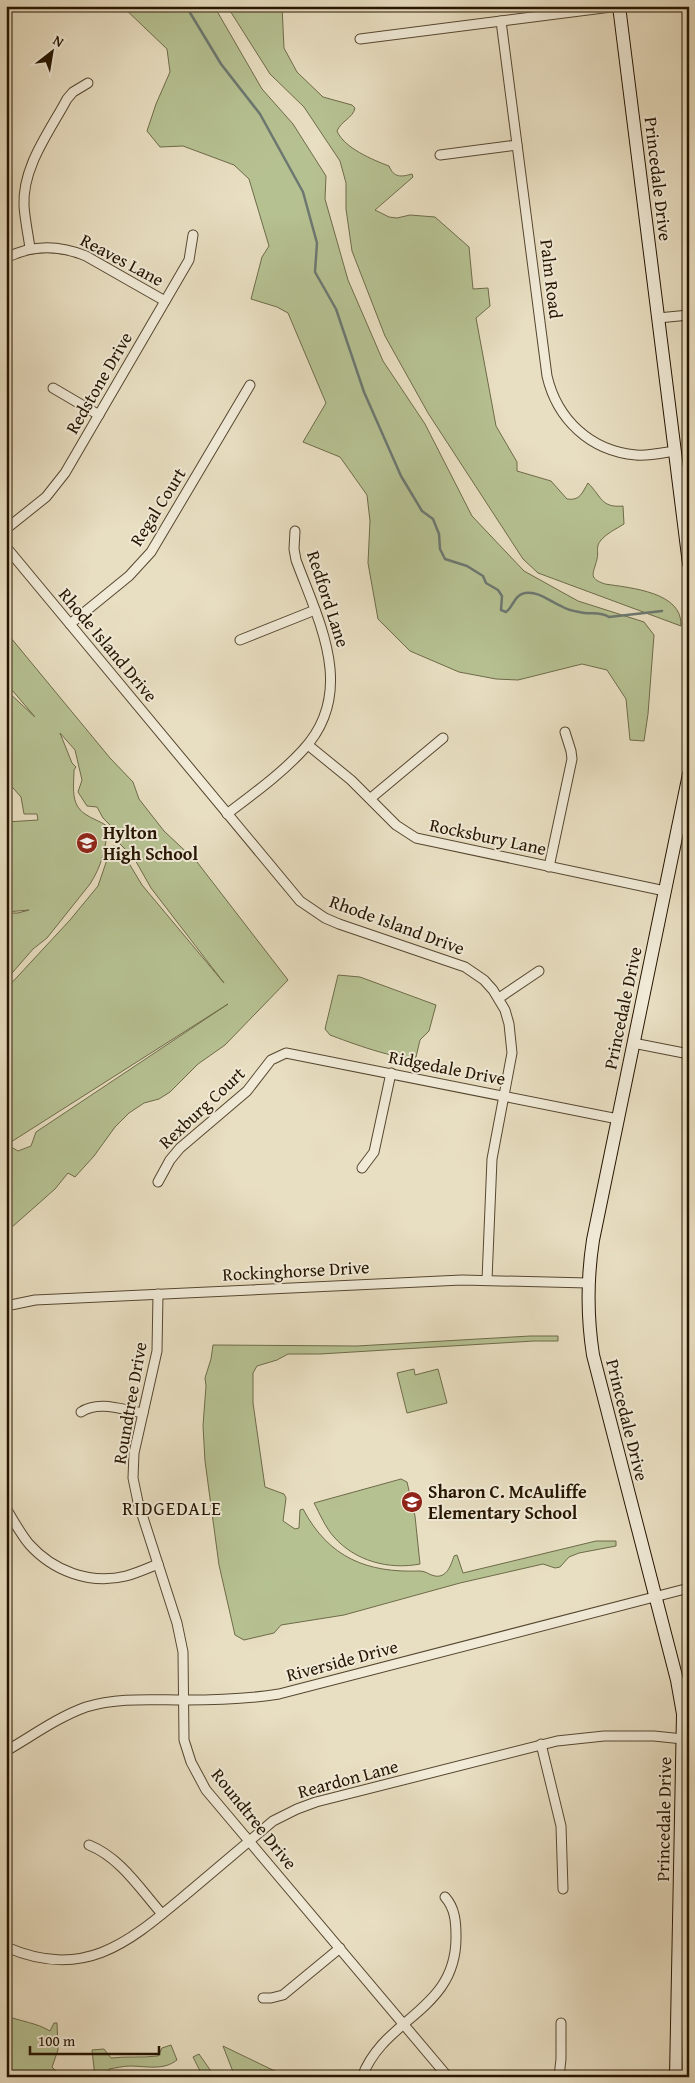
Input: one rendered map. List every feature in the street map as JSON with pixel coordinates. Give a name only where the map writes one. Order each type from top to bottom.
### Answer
[{"type":"street","points":[[360,39],[619,6]]},
{"type":"street","name":"Princedale Drive","points":[[619,6],[689,564]]},
{"type":"street","name":"Palm Road","points":[[502,21],[547,376],[555,402],[567,421],[577,430],[610,450],[637,455],[674,451]]},
{"type":"street","points":[[30,248],[24,205],[29,173],[35,158],[67,99],[73,92],[88,83]]},
{"type":"street","points":[[440,155],[517,145]]},
{"type":"street","name":"Redstone Drive","points":[[6,529],[58,485],[188,260],[192,250],[192,235]]},
{"type":"street","name":"Reaves Lane","points":[[6,258],[30,248],[45,247],[74,251],[165,301]]},
{"type":"street","points":[[658,318],[689,315]]},
{"type":"street","name":"Regal Court","points":[[70,624],[130,576],[151,552],[250,385]]},
{"type":"street","points":[[52,388],[99,415]]},
{"type":"street","name":"Redford Lane","points":[[228,814],[297,757],[308,745],[325,712],[331,678],[326,641],[296,560],[294,549],[295,531]]},
{"type":"street","name":"Rhode Island Drive","points":[[6,547],[300,901],[312,910],[339,924],[465,967],[484,980],[499,998],[512,1038],[511,1058],[492,1159],[487,1280]]},
{"type":"street","points":[[240,640],[315,610]]},
{"type":"street","points":[[549,867],[572,759],[565,732]]},
{"type":"street","points":[[370,798],[443,738]]},
{"type":"street","name":"Rocksbury Lane","points":[[308,745],[351,780],[396,826],[416,838],[664,891]]},
{"type":"street","name":"Princedale Drive","points":[[676,2077],[683,1739],[680,1697],[593,1356],[588,1310],[588,1283],[593,1240],[689,774]]},
{"type":"street","points":[[499,998],[539,971]]},
{"type":"street","points":[[634,1043],[689,1054]]},
{"type":"street","name":"Ridgedale Drive","points":[[271,1060],[282,1054],[294,1054],[618,1119]]},
{"type":"street","name":"Rexburg Court","points":[[158,1182],[166,1165],[175,1154],[247,1091],[271,1060]]},
{"type":"street","points":[[362,1168],[374,1152],[391,1073]]},
{"type":"street","name":"Rockinghorse Drive","points":[[6,1306],[35,1300],[462,1280],[588,1283]]},
{"type":"street","name":"Roundtree Drive","points":[[158,1294],[157,1351],[134,1453],[133,1478],[138,1502],[182,1643],[184,1740],[191,1762],[206,1790],[448,2077]]},
{"type":"street","points":[[81,1412],[99,1405],[143,1413]]},
{"type":"street","points":[[6,1508],[22,1534],[39,1554],[70,1573],[89,1578],[113,1578],[127,1576],[158,1564]]},
{"type":"street","name":"Riverside Drive","points":[[6,1751],[58,1720],[88,1707],[123,1700],[229,1700],[280,1694],[689,1588]]},
{"type":"street","name":"Reardon Lane","points":[[6,1947],[40,1958],[64,1959],[91,1956],[126,1942],[282,1816],[316,1802],[541,1744],[604,1736],[654,1736],[683,1739]]},
{"type":"street","points":[[541,1744],[561,1826],[563,1889]]},
{"type":"street","points":[[89,1845],[113,1859],[162,1914]]},
{"type":"street","points":[[362,2077],[375,2050],[434,1998],[452,1967],[455,1954],[456,1928],[453,1911],[445,1896]]},
{"type":"street","points":[[263,1998],[283,1995],[340,1948]]},
{"type":"street","points":[[559,2077],[561,2023]]},
{"type":"green space","points":[[122,6],[214,6],[262,89],[293,124],[326,176],[325,199],[348,280],[383,361],[425,424],[472,516],[524,571],[578,601],[644,622],[654,635],[644,741],[630,740],[626,699],[607,670],[582,664],[518,680],[496,679],[459,672],[410,651],[378,619],[368,563],[370,521],[367,495],[340,457],[303,442],[326,403],[288,313],[277,307],[251,299],[262,257],[269,246],[249,179],[234,165],[183,146],[160,147],[147,131],[170,72],[167,49]]},
{"type":"green space","points":[[227,6],[282,6],[284,48],[297,72],[323,97],[352,105],[355,108],[337,131],[341,137],[360,153],[389,166],[396,175],[412,174],[413,177],[375,210],[389,217],[397,218],[410,215],[435,217],[469,247],[473,289],[488,288],[490,306],[476,318],[496,426],[517,462],[517,471],[551,481],[567,499],[578,497],[588,483],[606,503],[623,506],[624,524],[606,535],[598,545],[598,556],[593,571],[594,577],[599,582],[605,584],[641,590],[665,599],[674,606],[679,615],[681,626],[538,573],[523,559],[428,413],[385,336],[352,251],[346,209],[346,183],[340,161],[304,107],[270,74]]},
{"type":"green space","name":"Hylton High School","points":[[6,632],[110,758],[133,782],[139,799],[164,831],[197,862],[288,980],[225,1045],[198,1064],[170,1092],[159,1099],[144,1103],[129,1113],[115,1127],[94,1156],[75,1177],[68,1173],[55,1189],[12,1227],[6,1229],[6,1144],[18,1151],[31,1146],[36,1132],[228,1004],[11,1142],[6,1096],[6,989],[70,920],[98,886],[111,848],[114,846],[121,850],[142,885],[224,983],[151,888],[134,858],[116,840],[111,826],[103,818],[97,807],[87,806],[78,792],[82,780],[75,750],[60,733],[72,763],[76,767],[74,770],[75,800],[80,810],[107,826],[105,849],[90,884],[47,938],[33,949],[6,980],[6,913],[18,913],[29,910],[6,912],[6,822],[38,820],[37,814],[24,814],[21,797],[6,780],[6,690],[35,717],[6,683]]},
{"type":"green space","points":[[338,975],[360,977],[436,1005],[429,1031],[420,1040],[416,1057],[398,1057],[386,1054],[330,1035],[325,1029]]},
{"type":"green space","points":[[558,1336],[558,1341],[320,1354],[288,1354],[277,1360],[257,1366],[253,1373],[253,1403],[265,1487],[284,1494],[286,1498],[283,1521],[295,1529],[299,1528],[300,1510],[303,1509],[313,1526],[337,1551],[351,1559],[383,1569],[422,1571],[439,1576],[448,1570],[454,1556],[457,1555],[463,1573],[596,1541],[616,1541],[616,1546],[579,1553],[569,1557],[560,1567],[555,1568],[543,1564],[460,1583],[344,1615],[281,1625],[274,1633],[244,1640],[235,1635],[219,1565],[205,1461],[203,1426],[205,1378],[213,1345],[357,1346]]},
{"type":"green space","points":[[414,1369],[415,1375],[438,1369],[447,1403],[407,1413],[397,1373]]},
{"type":"green space","points":[[401,1479],[407,1482],[415,1516],[420,1564],[396,1566],[362,1558],[342,1545],[331,1533],[314,1503]]},
{"type":"green space","points":[[6,2016],[50,2031],[54,2023],[57,2023],[58,2050],[52,2067],[57,2072],[56,2077],[6,2077]]},
{"type":"green space","points":[[171,2045],[177,2060],[166,2066],[120,2067],[109,2069],[110,2077],[95,2077],[92,2050],[104,2049],[111,2058],[152,2057],[158,2056],[162,2048]]},
{"type":"green space","points":[[223,2046],[281,2074],[281,2077],[235,2077]]},
{"type":"green space","points":[[199,2054],[215,2077],[203,2077],[193,2057]]},
{"type":"waterway","points":[[186,6],[221,64],[260,114],[303,192],[317,243],[315,272],[336,309],[364,392],[401,476],[422,511],[433,519],[439,534],[440,549],[445,559],[467,566],[483,576],[486,583],[498,590],[502,596],[501,610],[506,612],[516,598],[525,593],[535,593],[570,610],[602,614],[609,617],[662,611]]},
{"type":"place","name":"Hylton High School","points":[[87,843]]},
{"type":"place","name":"Sharon C. McAuliffe Elementary School","points":[[412,1502]]},
{"type":"district","name":"RIDGEDALE","points":[[172,1508]]}]
